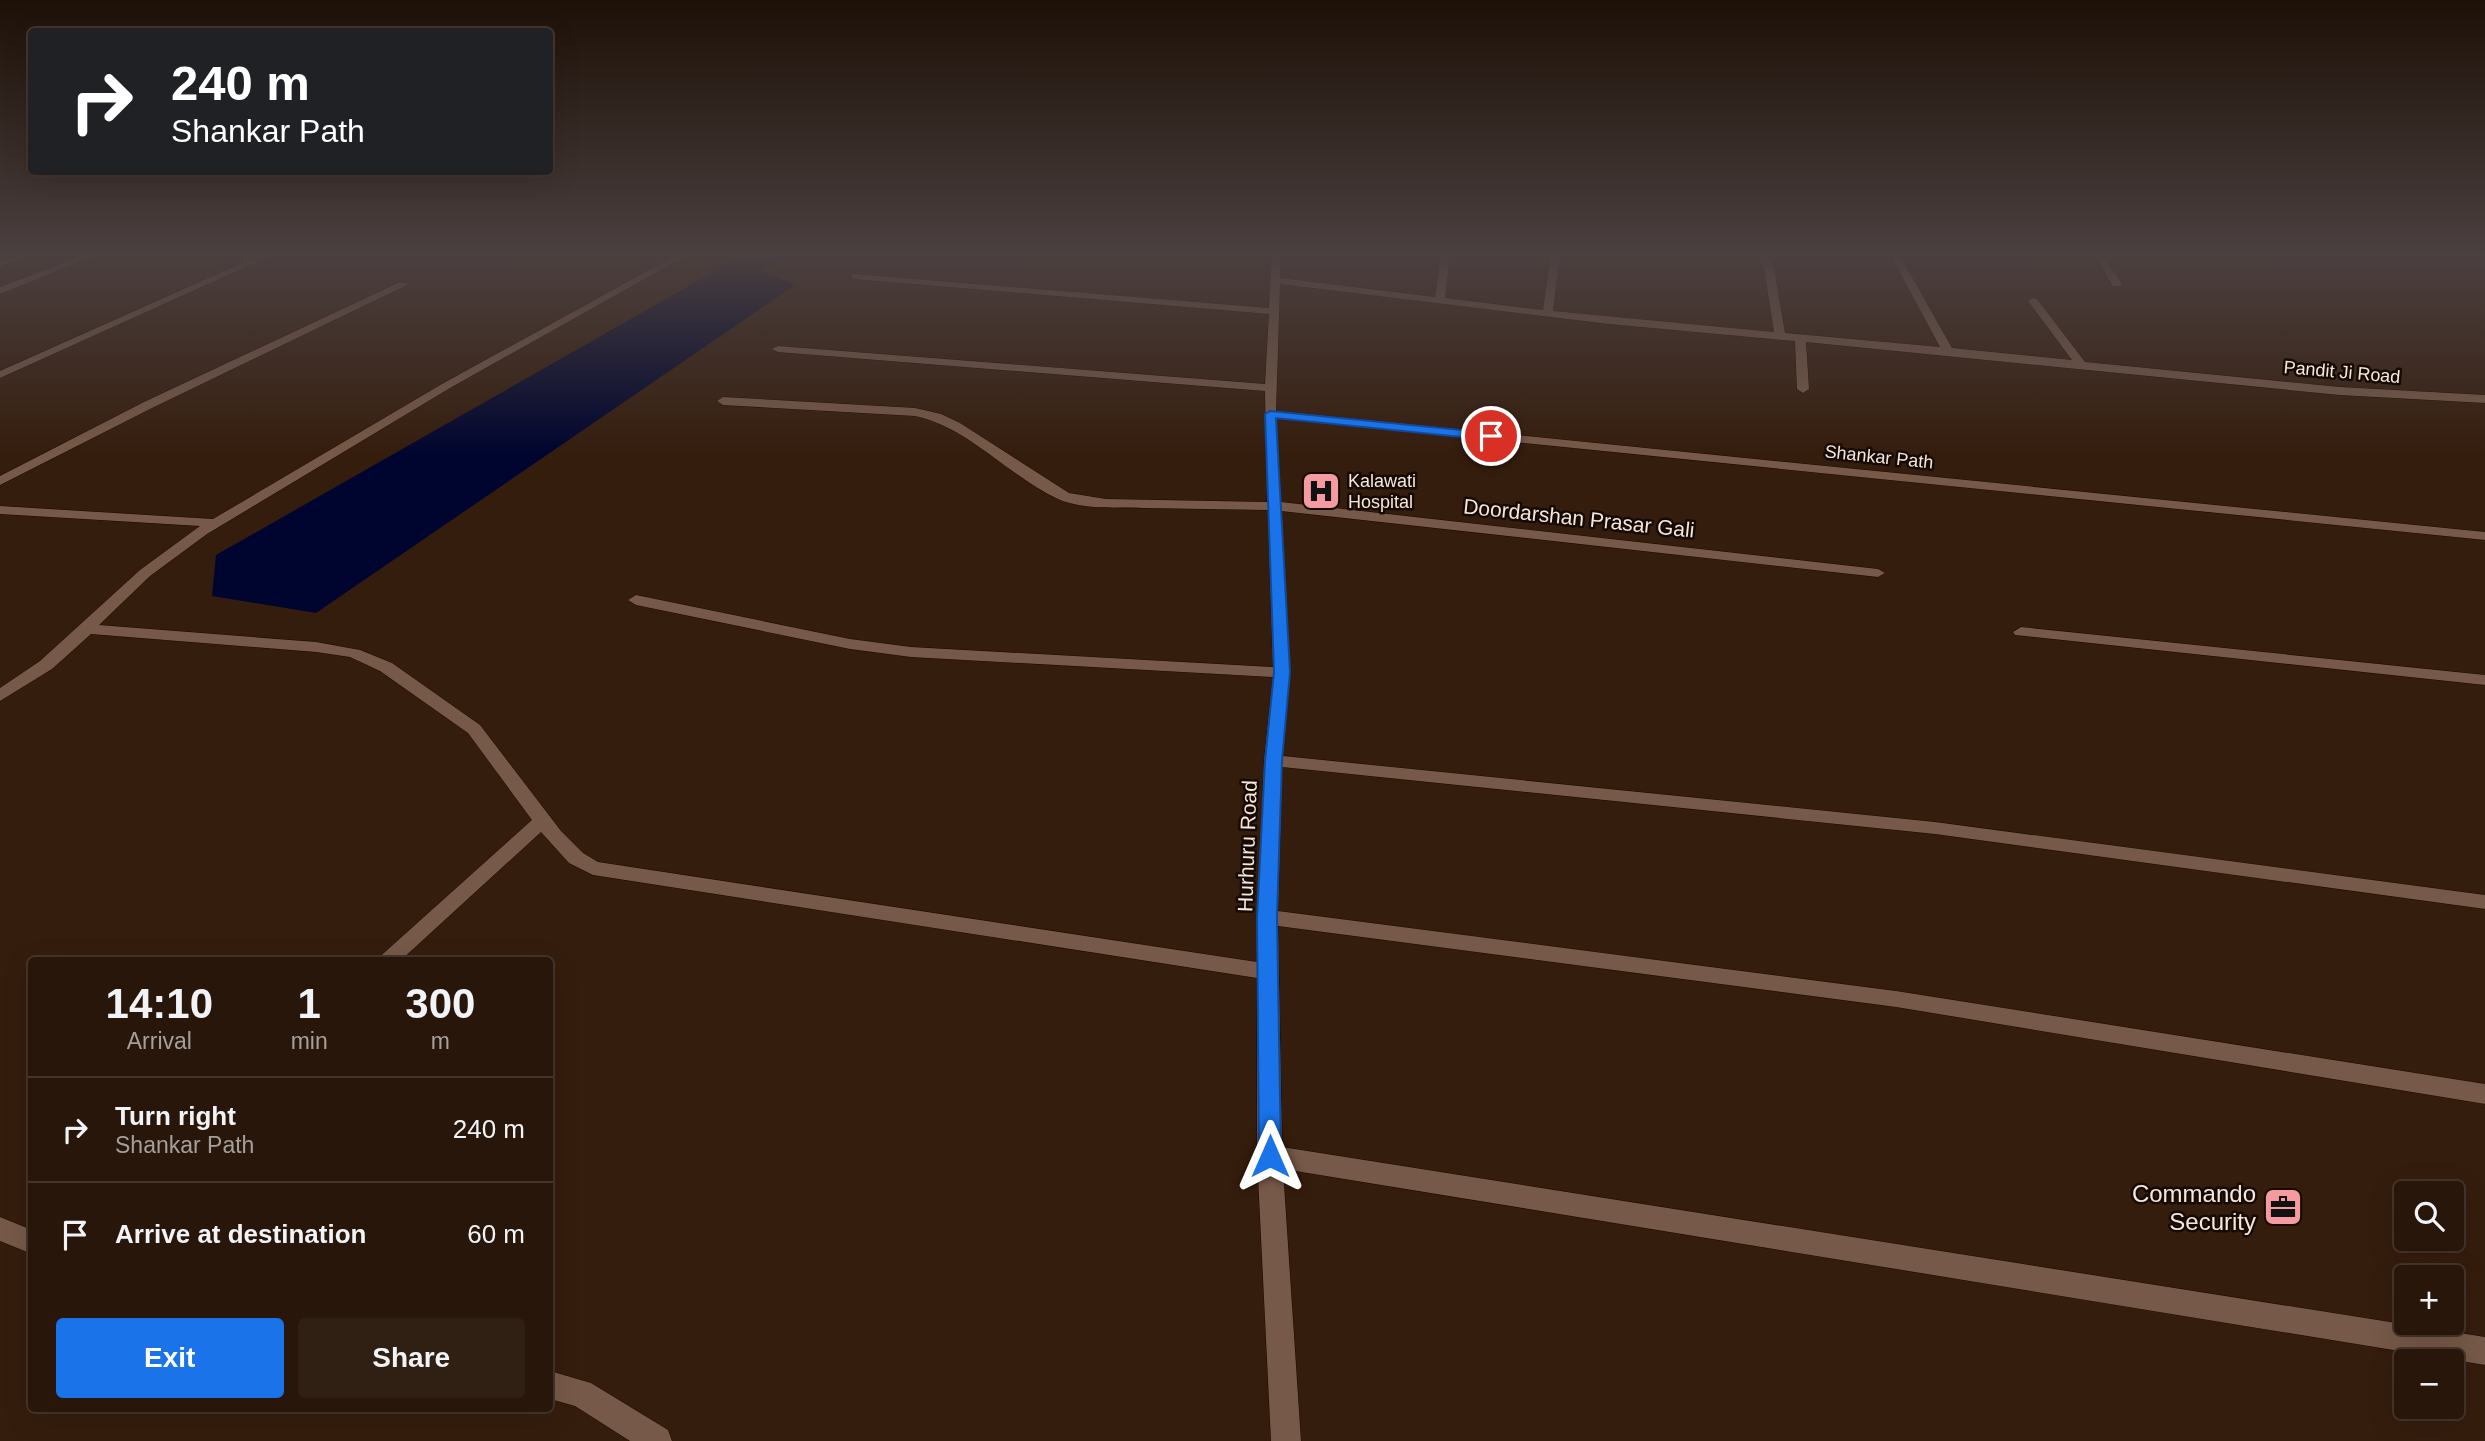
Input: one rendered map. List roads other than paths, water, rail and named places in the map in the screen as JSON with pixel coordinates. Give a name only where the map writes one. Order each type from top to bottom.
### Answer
[{"type":"street","points":[[0,375],[120,321]]},
{"type":"street","points":[[0,481],[148,405],[325,321]]},
{"type":"street","points":[[0,696],[46,665],[169,554],[216,523],[446,386],[563,321]]},
{"type":"street","name":"Hurhuru Road","points":[[1272,321],[1270,414],[1282,672],[1273,761],[1267,917],[1270,1156],[1286,1441]]},
{"type":"street","name":"Pandit Ji Road","points":[[1631,321],[2340,391],[2485,399]]},
{"type":"street","points":[[1778,321],[1780,336]]},
{"type":"street","points":[[1932,321],[1948,351]]},
{"type":"street","points":[[2048,321],[2081,364]]},
{"type":"street","points":[[1800,337],[1802,389]]},
{"type":"street","points":[[778,349],[1272,388]]},
{"type":"street","name":"Doordarshan Prasar Gali","points":[[723,401],[915,412],[937,417],[956,426],[1038,482],[1065,497],[1106,503],[1276,506],[1878,573]]},
{"type":"street","name":"Shankar Path","points":[[1270,414],[2485,536]]},
{"type":"street","points":[[0,510],[216,523]]},
{"type":"street","points":[[636,600],[850,644],[911,652],[1282,672]]},
{"type":"street","points":[[88,629],[316,647],[354,653],[386,667],[474,729],[576,859],[593,868],[1268,972]]},
{"type":"street","points":[[2021,632],[2485,680]]},
{"type":"street","points":[[1273,761],[1935,828],[2485,902]]},
{"type":"street","points":[[390,957],[543,820]]},
{"type":"street","points":[[1267,917],[1896,999],[2485,1094]]},
{"type":"street","points":[[1270,1156],[2485,1351]]},
{"type":"street","points":[[0,1229],[28,1240]]},
{"type":"street","points":[[553,1386],[581,1393],[657,1441]]},
{"type":"water","points":[[627,321],[742,321],[316,613],[212,596],[216,555]]},
{"type":"place","name":"Kalawati Hospital","points":[[1321,491]]},
{"type":"place","name":"Commando Security","points":[[2283,1207]]}]
